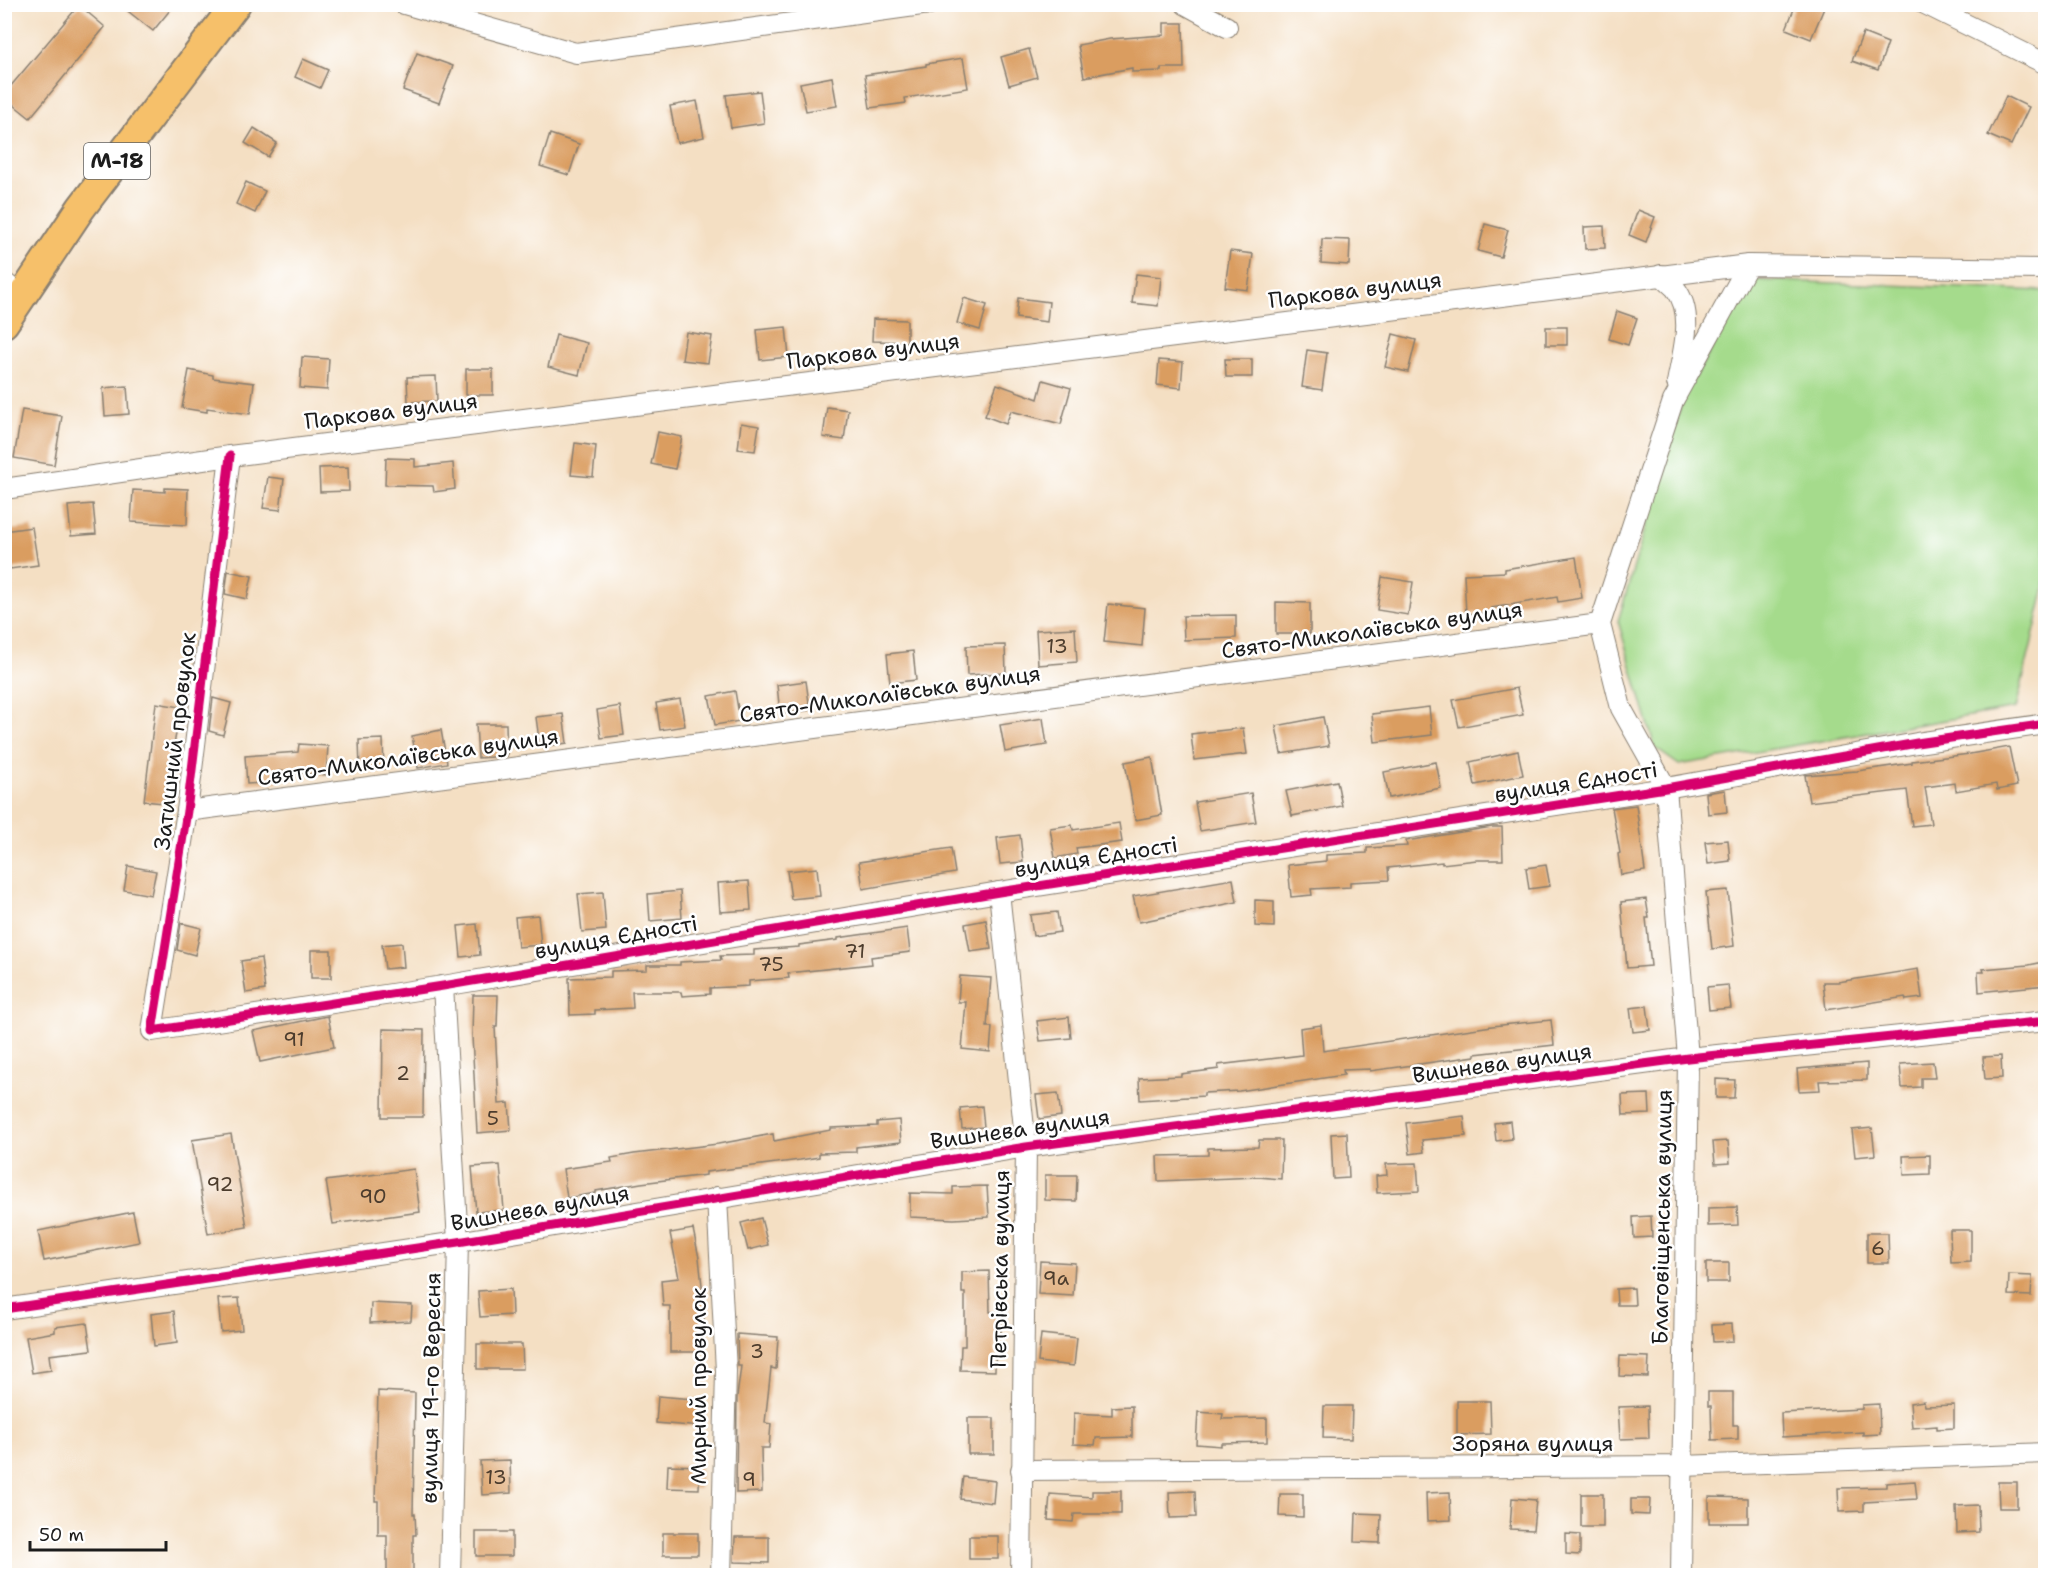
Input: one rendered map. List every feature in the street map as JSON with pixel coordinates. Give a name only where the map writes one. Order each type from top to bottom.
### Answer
[{"type":"highway","name":"М-18","points":[[4,323],[13,289],[81,208],[236,4]]},
{"type":"street","points":[[404,4],[576,53],[929,4]]},
{"type":"street","points":[[1185,4],[1227,27]]},
{"type":"street","points":[[1925,4],[2046,64]]},
{"type":"street","points":[[1673,401],[1748,264]]},
{"type":"street","name":"Паркова вулиця","points":[[4,489],[230,456],[1748,264],[2046,269]]},
{"type":"street","points":[[1661,275],[1676,289],[1686,310],[1686,335],[1673,401],[1600,624],[1621,708],[1665,788]]},
{"type":"street","name":"Затишний провулок","points":[[152,1030],[186,811],[230,456]]},
{"type":"street","name":"Свято-Миколаївська вулиця","points":[[186,811],[1600,624]]},
{"type":"street","name":"вулиця Єдності","points":[[152,1030],[443,986],[999,892],[1665,788],[1908,745],[2046,724]]},
{"type":"street","name":"Благовіщенська вулиця","points":[[1665,788],[1689,1058],[1681,1575]]},
{"type":"street","name":"Петрівська вулиця","points":[[999,892],[1026,1147],[1021,1470],[1022,1575]]},
{"type":"street","name":"вулиця 19-го Вересня","points":[[443,986],[458,1242],[450,1575]]},
{"type":"street","name":"Вишнева вулиця","points":[[4,1309],[458,1242],[1026,1147],[1689,1058],[2046,1021]]},
{"type":"street","name":"Мирний провулок","points":[[717,1197],[726,1371],[721,1575]]},
{"type":"street","name":"Зоряна вулиця","points":[[1021,1470],[1682,1466],[2046,1453]]},
{"type":"green space","points":[[1753,280],[2045,291],[2045,587],[2016,708],[1679,765],[1655,748],[1618,621],[1684,395]]},
{"type":"building","points":[[119,4],[175,4],[153,31]]},
{"type":"building","points":[[1796,4],[1817,4],[1824,8],[1811,39],[1786,29]]},
{"type":"building","points":[[79,5],[105,27],[30,118],[4,97],[4,94]]},
{"type":"building","points":[[1164,23],[1183,23],[1184,68],[1132,72],[1132,68],[1084,77],[1078,45],[1110,39],[1164,35]]},
{"type":"building","points":[[1863,33],[1888,43],[1878,70],[1852,61]]},
{"type":"building","points":[[1029,49],[1037,77],[1009,85],[1001,57]]},
{"type":"building","points":[[417,53],[453,66],[439,103],[403,90]]},
{"type":"building","points":[[963,58],[968,88],[905,98],[906,103],[870,108],[865,75]]},
{"type":"building","points":[[303,59],[328,70],[320,88],[295,77]]},
{"type":"building","points":[[832,77],[837,106],[806,111],[800,83]]},
{"type":"building","points":[[760,91],[764,123],[731,128],[726,95]]},
{"type":"building","points":[[2006,96],[2029,107],[2011,145],[1988,135]]},
{"type":"building","points":[[697,101],[704,137],[677,143],[670,106]]},
{"type":"building","points":[[254,128],[277,143],[268,157],[245,143]]},
{"type":"building","points":[[550,134],[579,144],[569,175],[540,166]]},
{"type":"building","points":[[246,182],[265,191],[255,213],[236,204]]},
{"type":"building","points":[[1638,210],[1655,217],[1646,242],[1629,235]]},
{"type":"building","points":[[1485,224],[1508,230],[1501,257],[1478,251]]},
{"type":"building","points":[[1604,226],[1605,248],[1585,249],[1584,227]]},
{"type":"building","points":[[1322,239],[1350,240],[1349,265],[1321,263]]},
{"type":"building","points":[[1230,251],[1253,254],[1248,290],[1225,287]]},
{"type":"building","points":[[1136,274],[1161,277],[1158,306],[1132,303]]},
{"type":"building","points":[[964,298],[987,305],[980,330],[957,323]]},
{"type":"building","points":[[1018,298],[1049,302],[1047,322],[1016,318]]},
{"type":"building","points":[[1617,311],[1637,318],[1628,345],[1609,339]]},
{"type":"building","points":[[873,319],[907,320],[907,342],[872,341]]},
{"type":"building","points":[[786,327],[789,357],[760,360],[757,330]]},
{"type":"building","points":[[1546,327],[1567,327],[1567,345],[1546,345]]},
{"type":"building","points":[[686,332],[712,336],[708,363],[682,360]]},
{"type":"building","points":[[1393,334],[1416,340],[1408,372],[1385,367]]},
{"type":"building","points":[[556,335],[587,343],[579,375],[548,367]]},
{"type":"building","points":[[1307,350],[1327,353],[1322,390],[1302,387]]},
{"type":"building","points":[[302,357],[329,359],[327,390],[300,388]]},
{"type":"building","points":[[1225,359],[1252,359],[1252,377],[1226,377]]},
{"type":"building","points":[[1159,360],[1183,362],[1181,388],[1157,385]]},
{"type":"building","points":[[466,369],[493,369],[493,395],[466,395]]},
{"type":"building","points":[[189,370],[213,375],[213,378],[254,383],[250,414],[207,408],[207,412],[182,408]]},
{"type":"building","points":[[436,376],[437,401],[408,402],[407,377]]},
{"type":"building","points":[[1043,380],[1071,388],[1061,424],[1011,411],[1006,424],[985,416],[997,384],[1038,399]]},
{"type":"building","points":[[127,386],[129,414],[105,416],[103,388]]},
{"type":"building","points":[[827,407],[848,410],[844,440],[823,437]]},
{"type":"building","points":[[22,410],[62,416],[54,465],[14,458]]},
{"type":"building","points":[[741,423],[759,426],[755,451],[738,449]]},
{"type":"building","points":[[658,432],[682,437],[675,469],[651,464]]},
{"type":"building","points":[[575,443],[596,446],[593,477],[571,475]]},
{"type":"building","points":[[386,458],[415,459],[415,467],[453,463],[455,489],[434,492],[433,486],[385,485]]},
{"type":"building","points":[[348,467],[349,491],[320,492],[319,468]]},
{"type":"building","points":[[268,477],[284,479],[280,510],[263,508]]},
{"type":"building","points":[[165,488],[188,489],[187,525],[131,522],[133,490],[165,492]]},
{"type":"building","points":[[93,504],[96,534],[71,536],[68,506]]},
{"type":"building","points":[[32,527],[38,565],[10,569],[4,531]]},
{"type":"building","points":[[1576,557],[1582,598],[1558,602],[1557,597],[1492,608],[1492,612],[1466,614],[1464,574],[1505,572],[1505,569]]},
{"type":"building","points":[[228,571],[252,576],[247,599],[225,594]]},
{"type":"building","points":[[1382,577],[1413,582],[1408,615],[1377,610]]},
{"type":"building","points":[[1276,602],[1310,603],[1310,634],[1276,634]]},
{"type":"building","points":[[1108,604],[1145,608],[1142,646],[1104,642]]},
{"type":"building","points":[[1236,615],[1236,638],[1184,640],[1183,616]]},
{"type":"building","points":[[1075,628],[1077,662],[1038,665],[1036,630]]},
{"type":"building","points":[[1005,645],[1006,673],[967,675],[966,646]]},
{"type":"building","points":[[913,651],[916,680],[890,683],[887,654]]},
{"type":"building","points":[[806,681],[810,710],[780,714],[777,685]]},
{"type":"building","points":[[1517,688],[1523,715],[1459,727],[1453,700]]},
{"type":"building","points":[[735,691],[740,721],[715,725],[709,696]]},
{"type":"building","points":[[213,698],[231,703],[223,735],[209,731]]},
{"type":"building","points":[[680,699],[685,726],[660,730],[656,703]]},
{"type":"building","points":[[156,703],[181,707],[163,803],[144,801]]},
{"type":"building","points":[[620,706],[624,735],[601,738],[597,710]]},
{"type":"building","points":[[1429,707],[1432,735],[1375,742],[1372,714]]},
{"type":"building","points":[[563,714],[567,743],[540,747],[536,717]]},
{"type":"building","points":[[1323,717],[1329,746],[1281,754],[1276,726]]},
{"type":"building","points":[[1043,718],[1047,745],[1005,752],[1000,725]]},
{"type":"building","points":[[476,724],[506,724],[507,756],[478,758]]},
{"type":"building","points":[[1243,728],[1247,754],[1194,760],[1191,734]]},
{"type":"building","points":[[441,730],[447,763],[418,768],[412,736]]},
{"type":"building","points":[[383,739],[384,769],[360,770],[359,740]]},
{"type":"building","points":[[299,744],[328,746],[326,775],[279,771],[280,782],[247,784],[245,756],[298,752]]},
{"type":"building","points":[[2009,747],[2017,786],[1997,790],[1996,784],[1956,791],[1955,783],[1925,787],[1931,824],[1912,826],[1907,790],[1809,802],[1805,775],[1857,771]]},
{"type":"building","points":[[1518,751],[1523,775],[1475,785],[1470,762]]},
{"type":"building","points":[[1152,757],[1162,815],[1135,820],[1125,762]]},
{"type":"building","points":[[1436,762],[1441,788],[1389,798],[1384,772]]},
{"type":"building","points":[[1337,781],[1342,806],[1292,816],[1286,791]]},
{"type":"building","points":[[1725,790],[1727,812],[1708,814],[1706,793]]},
{"type":"building","points":[[1251,793],[1256,822],[1200,831],[1195,802]]},
{"type":"building","points":[[1636,805],[1645,871],[1621,875],[1618,854],[1620,853],[1612,808]]},
{"type":"building","points":[[1119,823],[1122,842],[1076,848],[1077,854],[1055,858],[1050,828],[1072,825],[1073,830]]},
{"type":"building","points":[[1502,827],[1503,860],[1442,864],[1442,862],[1388,868],[1389,880],[1350,882],[1350,887],[1311,889],[1312,895],[1291,897],[1288,865],[1326,861],[1326,855],[1367,853],[1367,848],[1407,846],[1406,841]]},
{"type":"building","points":[[1020,835],[1023,862],[1000,864],[997,838]]},
{"type":"building","points":[[1728,840],[1730,861],[1708,864],[1705,842]]},
{"type":"building","points":[[951,848],[955,873],[863,889],[859,862]]},
{"type":"building","points":[[1546,865],[1550,886],[1529,889],[1526,868]]},
{"type":"building","points":[[128,866],[156,871],[151,895],[124,890]]},
{"type":"building","points":[[817,868],[820,896],[791,899],[787,871]]},
{"type":"building","points":[[1233,879],[1237,902],[1139,922],[1133,896]]},
{"type":"building","points":[[749,881],[751,910],[720,912],[718,883]]},
{"type":"building","points":[[1728,890],[1734,946],[1712,949],[1706,892]]},
{"type":"building","points":[[680,891],[682,918],[650,921],[648,894]]},
{"type":"building","points":[[603,892],[606,930],[582,932],[578,894]]},
{"type":"building","points":[[1646,899],[1651,966],[1627,968],[1621,902]]},
{"type":"building","points":[[1255,900],[1274,901],[1274,927],[1255,926]]},
{"type":"building","points":[[1057,912],[1060,932],[1033,936],[1030,915]]},
{"type":"building","points":[[538,915],[541,945],[518,947],[515,917]]},
{"type":"building","points":[[986,920],[991,949],[970,952],[965,924]]},
{"type":"building","points":[[181,923],[201,928],[195,955],[177,950]]},
{"type":"building","points":[[477,924],[480,955],[461,957],[458,926]]},
{"type":"building","points":[[907,928],[910,952],[871,957],[872,964],[788,973],[789,978],[749,981],[749,986],[710,988],[710,994],[682,996],[681,992],[632,992],[633,1008],[595,1010],[595,1014],[570,1015],[569,978],[611,977],[611,971],[647,970],[647,965],[680,965],[680,962],[721,960],[720,956],[754,955],[754,950],[799,947],[799,945],[838,940],[838,938]]},
{"type":"building","points":[[402,943],[404,967],[385,969],[382,945]]},
{"type":"building","points":[[311,950],[331,950],[331,978],[311,978]]},
{"type":"building","points":[[261,958],[265,990],[246,993],[241,961]]},
{"type":"building","points":[[2044,962],[2046,985],[1979,992],[1978,972],[1984,972],[1983,969]]},
{"type":"building","points":[[1918,969],[1922,998],[1906,1000],[1905,997],[1826,1010],[1823,982],[1838,982]]},
{"type":"building","points":[[960,976],[991,978],[987,1027],[992,1027],[990,1052],[962,1049],[966,1002],[958,1002]]},
{"type":"building","points":[[1728,985],[1731,1008],[1709,1010],[1707,987]]},
{"type":"building","points":[[473,995],[498,995],[497,1027],[495,1027],[499,1104],[509,1103],[511,1130],[477,1133],[472,1036]]},
{"type":"building","points":[[1647,1006],[1650,1030],[1633,1032],[1630,1008]]},
{"type":"building","points":[[328,1016],[334,1047],[260,1062],[253,1031]]},
{"type":"building","points":[[1069,1017],[1071,1038],[1040,1041],[1037,1021]]},
{"type":"building","points":[[1551,1020],[1554,1045],[1475,1054],[1475,1056],[1370,1071],[1370,1069],[1343,1070],[1344,1075],[1239,1091],[1204,1093],[1204,1096],[1140,1100],[1139,1078],[1181,1076],[1181,1074],[1219,1069],[1218,1065],[1302,1055],[1300,1028],[1321,1025],[1323,1051],[1492,1026]]},
{"type":"building","points":[[383,1029],[424,1030],[423,1117],[382,1117]]},
{"type":"building","points":[[2001,1056],[2002,1078],[1985,1079],[1983,1057]]},
{"type":"building","points":[[1933,1062],[1935,1078],[1921,1078],[1921,1087],[1902,1088],[1900,1064]]},
{"type":"building","points":[[1867,1063],[1867,1080],[1819,1081],[1820,1090],[1799,1091],[1797,1069]]},
{"type":"building","points":[[1716,1079],[1735,1080],[1734,1098],[1716,1098]]},
{"type":"building","points":[[1058,1093],[1061,1116],[1039,1119],[1036,1095]]},
{"type":"building","points":[[1649,1094],[1650,1114],[1623,1115],[1622,1095]]},
{"type":"building","points":[[982,1106],[984,1127],[962,1129],[960,1108]]},
{"type":"building","points":[[1464,1116],[1466,1136],[1422,1140],[1424,1152],[1410,1154],[1406,1123]]},
{"type":"building","points":[[899,1120],[901,1142],[856,1147],[856,1152],[819,1153],[819,1157],[706,1172],[706,1175],[641,1183],[567,1198],[563,1169],[612,1162],[611,1158],[634,1154],[718,1144],[773,1134],[774,1141],[831,1130],[831,1128],[877,1126],[877,1122]]},
{"type":"building","points":[[1510,1121],[1512,1139],[1496,1141],[1494,1123]]},
{"type":"building","points":[[1872,1128],[1875,1155],[1855,1157],[1852,1130]]},
{"type":"building","points":[[1347,1133],[1349,1178],[1333,1179],[1331,1134]]},
{"type":"building","points":[[231,1134],[247,1227],[208,1234],[192,1140]]},
{"type":"building","points":[[1259,1140],[1282,1140],[1281,1179],[1258,1177],[1158,1181],[1157,1156],[1208,1155],[1208,1148],[1258,1147]]},
{"type":"building","points":[[1728,1141],[1730,1163],[1715,1164],[1713,1142]]},
{"type":"building","points":[[1930,1155],[1930,1174],[1904,1175],[1903,1156]]},
{"type":"building","points":[[1417,1163],[1419,1191],[1377,1193],[1376,1176],[1387,1175],[1386,1164]]},
{"type":"building","points":[[500,1165],[504,1210],[476,1212],[472,1167]]},
{"type":"building","points":[[414,1169],[420,1212],[333,1224],[326,1181]]},
{"type":"building","points":[[1045,1175],[1077,1175],[1076,1201],[1045,1200]]},
{"type":"building","points":[[987,1186],[989,1217],[954,1219],[910,1217],[910,1193],[953,1194],[953,1187]]},
{"type":"building","points":[[1737,1207],[1738,1225],[1708,1226],[1708,1208]]},
{"type":"building","points":[[133,1212],[139,1242],[44,1261],[38,1231]]},
{"type":"building","points":[[1651,1216],[1652,1237],[1634,1238],[1633,1217]]},
{"type":"building","points":[[761,1218],[768,1245],[748,1250],[741,1223]]},
{"type":"building","points":[[693,1229],[704,1304],[704,1352],[670,1352],[670,1306],[663,1306],[661,1280],[679,1278],[670,1233]]},
{"type":"building","points":[[1950,1230],[1971,1230],[1971,1262],[1951,1263]]},
{"type":"building","points":[[1867,1233],[1888,1233],[1889,1263],[1867,1263]]},
{"type":"building","points":[[1040,1261],[1075,1263],[1073,1296],[1038,1294]]},
{"type":"building","points":[[1706,1263],[1729,1263],[1729,1282],[1706,1282]]},
{"type":"building","points":[[989,1271],[990,1312],[1001,1312],[1001,1335],[996,1335],[995,1371],[960,1370],[961,1346],[965,1346],[965,1293],[962,1293],[962,1272]]},
{"type":"building","points":[[2009,1275],[2032,1276],[2031,1296],[2008,1295]]},
{"type":"building","points":[[1634,1288],[1635,1305],[1617,1305],[1616,1289]]},
{"type":"building","points":[[511,1289],[512,1315],[480,1317],[478,1291]]},
{"type":"building","points":[[239,1298],[242,1330],[221,1332],[218,1299]]},
{"type":"building","points":[[371,1303],[412,1305],[411,1321],[370,1323]]},
{"type":"building","points":[[174,1311],[177,1343],[154,1346],[151,1314]]},
{"type":"building","points":[[87,1323],[91,1350],[49,1355],[51,1370],[32,1373],[26,1337],[55,1332],[55,1327]]},
{"type":"building","points":[[1732,1324],[1733,1341],[1713,1342],[1712,1325]]},
{"type":"building","points":[[737,1334],[778,1337],[776,1369],[771,1368],[765,1423],[771,1424],[769,1448],[761,1448],[762,1492],[736,1493],[737,1397],[741,1366],[738,1366]]},
{"type":"building","points":[[1041,1334],[1077,1338],[1074,1366],[1038,1362]]},
{"type":"building","points":[[477,1344],[522,1344],[523,1369],[477,1369]]},
{"type":"building","points":[[1620,1356],[1649,1357],[1648,1377],[1619,1376]]},
{"type":"building","points":[[378,1391],[415,1393],[413,1514],[415,1514],[416,1535],[413,1535],[413,1575],[387,1575],[387,1535],[378,1535],[378,1501],[375,1501]]},
{"type":"building","points":[[1708,1392],[1733,1392],[1733,1425],[1738,1425],[1738,1439],[1712,1440],[1711,1406],[1708,1406]]},
{"type":"building","points":[[658,1396],[704,1400],[702,1427],[656,1423]]},
{"type":"building","points":[[1457,1401],[1490,1401],[1491,1434],[1457,1435]]},
{"type":"building","points":[[1924,1401],[1925,1406],[1954,1405],[1954,1428],[1937,1429],[1937,1426],[1912,1428],[1910,1403]]},
{"type":"building","points":[[1879,1404],[1880,1434],[1863,1435],[1863,1432],[1782,1437],[1781,1413],[1862,1409],[1862,1405]]},
{"type":"building","points":[[1132,1406],[1132,1437],[1096,1438],[1095,1445],[1073,1444],[1074,1413],[1112,1415],[1112,1407]]},
{"type":"building","points":[[1324,1406],[1352,1406],[1351,1439],[1323,1438]]},
{"type":"building","points":[[1648,1406],[1649,1438],[1620,1439],[1618,1407]]},
{"type":"building","points":[[1198,1412],[1223,1414],[1222,1419],[1267,1418],[1267,1442],[1221,1443],[1221,1446],[1196,1444]]},
{"type":"building","points":[[968,1418],[994,1418],[994,1454],[968,1454]]},
{"type":"building","points":[[510,1460],[511,1493],[482,1495],[480,1461]]},
{"type":"building","points":[[668,1465],[700,1466],[699,1489],[667,1488]]},
{"type":"building","points":[[963,1477],[995,1481],[993,1503],[960,1499]]},
{"type":"building","points":[[1915,1481],[1917,1499],[1864,1502],[1864,1511],[1839,1512],[1838,1488],[1886,1487],[1886,1483]]},
{"type":"building","points":[[1998,1482],[2017,1482],[2017,1508],[1999,1508]]},
{"type":"building","points":[[1092,1491],[1121,1491],[1121,1514],[1074,1514],[1073,1522],[1048,1520],[1050,1494],[1092,1497]]},
{"type":"building","points":[[1195,1491],[1196,1517],[1170,1518],[1169,1492]]},
{"type":"building","points":[[1450,1492],[1451,1520],[1427,1521],[1426,1493]]},
{"type":"building","points":[[1280,1494],[1303,1494],[1303,1517],[1279,1516]]},
{"type":"building","points":[[1581,1494],[1603,1494],[1603,1527],[1581,1527]]},
{"type":"building","points":[[1709,1497],[1748,1498],[1748,1523],[1709,1523]]},
{"type":"building","points":[[1512,1498],[1536,1500],[1533,1530],[1510,1529]]},
{"type":"building","points":[[1631,1499],[1650,1499],[1649,1515],[1631,1514]]},
{"type":"building","points":[[1978,1505],[1979,1532],[1957,1533],[1956,1506]]},
{"type":"building","points":[[1356,1513],[1381,1514],[1380,1543],[1355,1542]]},
{"type":"building","points":[[476,1532],[512,1532],[512,1556],[476,1556]]},
{"type":"building","points":[[663,1533],[698,1533],[698,1555],[663,1555]]},
{"type":"building","points":[[1566,1534],[1580,1535],[1580,1555],[1566,1554]]},
{"type":"building","points":[[969,1536],[998,1536],[998,1559],[969,1559]]},
{"type":"building","points":[[735,1537],[769,1537],[769,1563],[734,1562]]},
{"type":"cycle path","points":[[230,456],[187,811],[152,1031],[443,986],[999,892],[1666,788],[1917,743],[2046,724]]},
{"type":"cycle path","points":[[4,1309],[458,1242],[1026,1147],[1688,1058],[2046,1021]]}]
